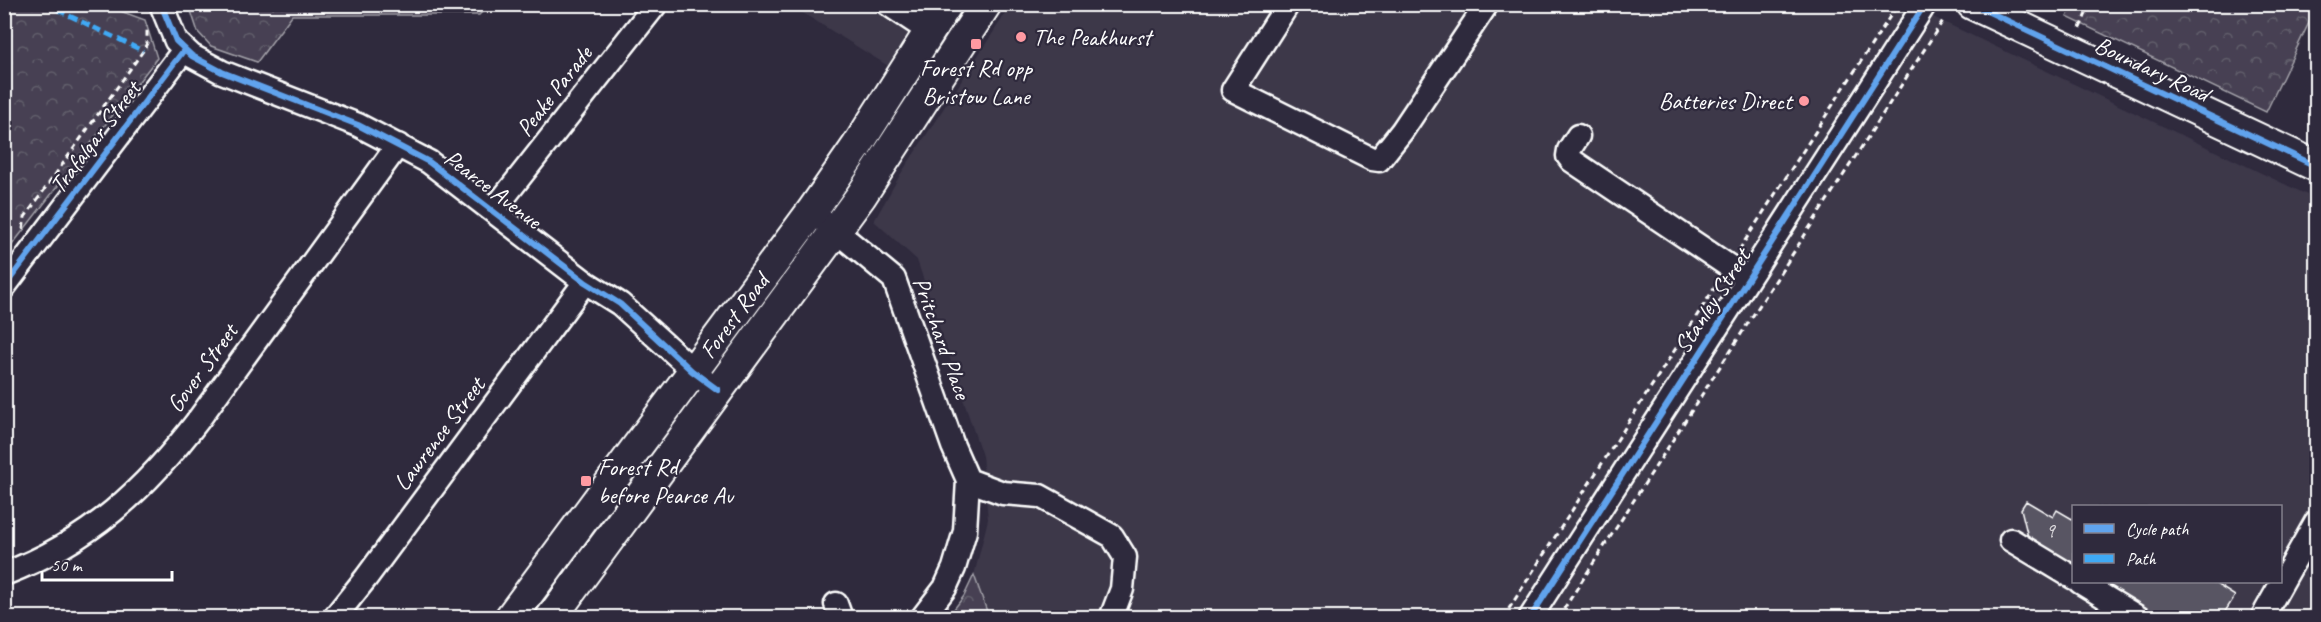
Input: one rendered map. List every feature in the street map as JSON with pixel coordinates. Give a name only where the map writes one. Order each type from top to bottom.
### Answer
[{"type":"main road","name":"Forest Road","points":[[510,618],[812,211],[947,4]]},
{"type":"main road","name":"Forest Road","points":[[551,618],[837,231],[986,4]]},
{"type":"main road","name":"Boundary Road","points":[[1972,4],[2316,166]]},
{"type":"street","name":"Peake Parade","points":[[494,211],[656,4]]},
{"type":"street","points":[[1288,4],[1233,90],[1372,159],[1379,160],[1402,131],[1487,4]]},
{"type":"street","name":"Stanley Street","points":[[1530,618],[1925,4]]},
{"type":"street","points":[[901,8],[930,32]]},
{"type":"street","points":[[154,12],[184,50]]},
{"type":"street","name":"Pearce Avenue","points":[[184,50],[222,72],[358,125],[429,162],[585,282],[620,304],[692,371],[718,390]]},
{"type":"street","name":"Trafalgar Street","points":[[4,287],[184,50]]},
{"type":"street","points":[[1578,136],[1569,150],[1570,160],[1748,279]]},
{"type":"street","name":"Gover Street","points":[[4,574],[46,556],[87,532],[126,501],[166,461],[398,145]]},
{"type":"street","name":"Pritchard Place","points":[[812,211],[894,279],[953,446],[968,480],[965,531],[954,568],[945,588],[922,618]]},
{"type":"street","name":"Lawrence Street","points":[[334,618],[585,282]]},
{"type":"street","points":[[968,480],[1003,493],[1040,496],[1112,536],[1125,557],[1122,589],[1111,618]]},
{"type":"street","points":[[2268,616],[2316,522]]},
{"type":"street","points":[[2011,540],[2072,577]]},
{"type":"street","points":[[2081,583],[2139,618]]},
{"type":"path","points":[[2080,28],[2090,4]]},
{"type":"path","points":[[23,233],[25,217],[143,51],[154,12]]},
{"type":"shaded area","points":[[790,5],[931,5],[893,69]]},
{"type":"shaded area","points":[[1011,5],[1908,5],[2316,199],[2316,617],[989,617],[974,575],[988,519],[982,456],[917,260],[874,221],[900,175]]},
{"type":"green space","points":[[5,4],[104,5],[145,20],[157,58],[5,254]]},
{"type":"green space","points":[[189,4],[489,5],[479,15],[292,15],[257,62],[211,46],[198,32]]},
{"type":"green space","points":[[2316,4],[2316,8],[2266,112],[2067,17],[2073,5]]},
{"type":"green space","points":[[974,575],[989,617],[948,617],[964,596]]},
{"type":"building","points":[[2026,501],[2053,517],[2057,510],[2072,519],[2072,567],[2029,541],[2021,509]]},
{"type":"building","points":[[2096,583],[2215,583],[2235,596],[2221,618],[2151,618]]},
{"type":"marked path","points":[[45,4],[143,51]]},
{"type":"cycle path","points":[[161,4],[176,41],[192,56],[222,72],[358,125],[429,162],[585,282],[620,304],[692,371],[718,390]]},
{"type":"cycle path","points":[[1530,618],[1925,4]]},
{"type":"cycle path","points":[[1972,4],[2316,166]]},
{"type":"cycle path","points":[[4,287],[184,50]]},
{"type":"place","name":"The Peakhurst","points":[[1021,37]]},
{"type":"place","name":"Forest Rd opp Bristow Lane","points":[[976,44]]},
{"type":"place","name":"Batteries Direct","points":[[1804,101]]},
{"type":"place","name":"Forest Rd before Pearce Av","points":[[586,481]]}]
